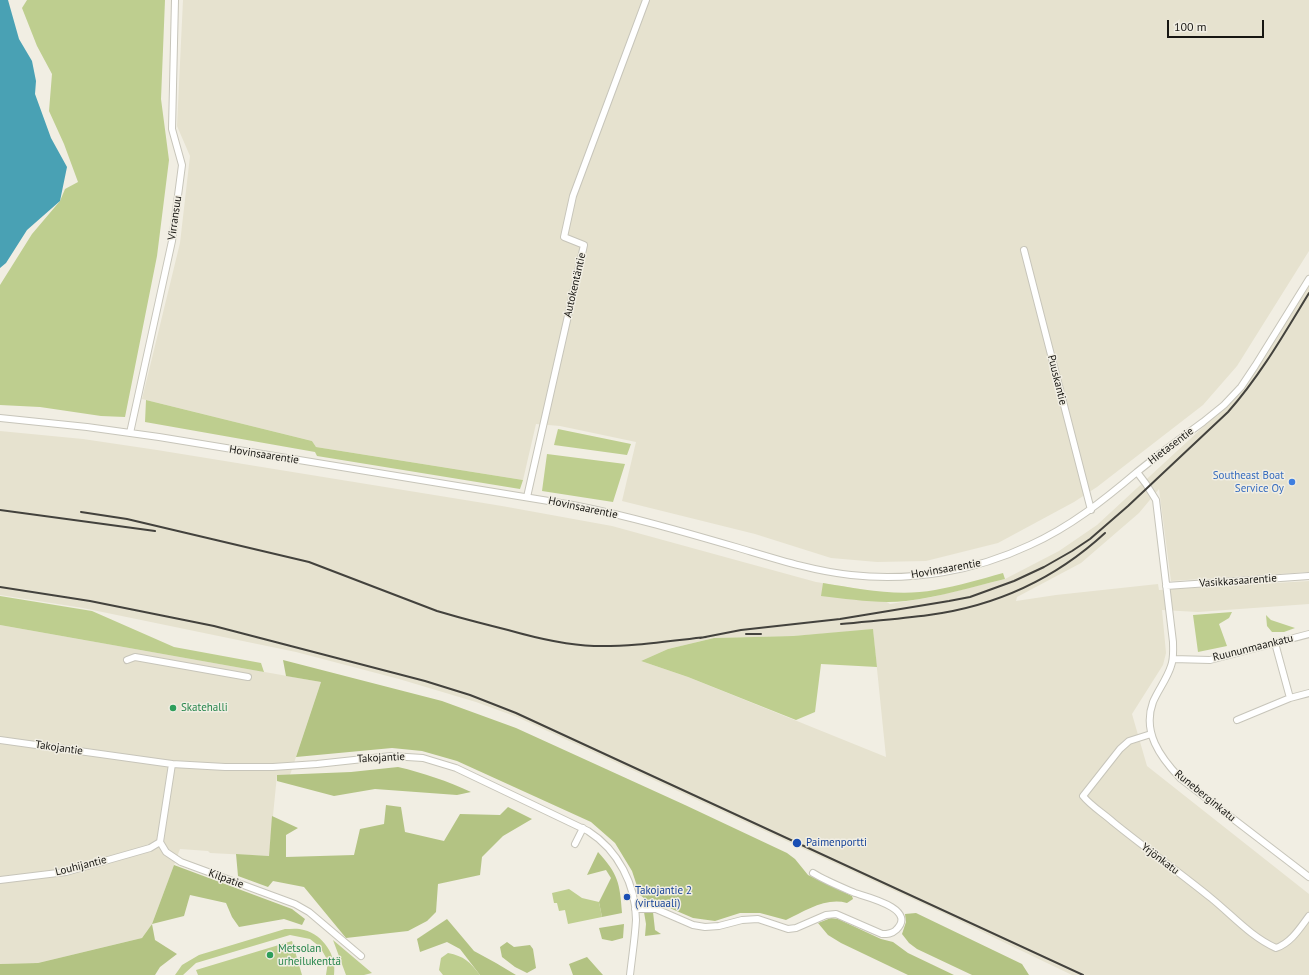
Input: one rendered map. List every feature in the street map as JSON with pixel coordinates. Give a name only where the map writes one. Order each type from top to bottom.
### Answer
[{"type":"street","name":"Virransuu","points":[[130,433],[172,241],[182,166],[172,129],[175,0]]},
{"type":"street","name":"Autokentäntie","points":[[527,497],[584,245],[564,237],[573,196],[646,0]]},
{"type":"street","name":"Puuskantie","points":[[1024,250],[1091,510]]},
{"type":"street","name":"Hietasentie","points":[[1173,642],[1156,500],[1137,472],[1224,405],[1240,387],[1255,366],[1309,279]]},
{"type":"street","name":"Hovinsaarentie","points":[[0,418],[130,433],[527,497],[604,511],[816,569],[850,575],[877,577],[936,574],[1002,558],[1032,545],[1091,510],[1137,472]]},
{"type":"street","name":"Vasikkasaarentie","points":[[1166,586],[1309,576]]},
{"type":"street","name":"Ruununmaankatu","points":[[1173,659],[1210,660],[1309,634]]},
{"type":"street","name":"Runeberginkatu","points":[[1173,642],[1173,659],[1150,713],[1151,734],[1163,759],[1180,778],[1308,874]]},
{"type":"street","points":[[1275,643],[1290,698]]},
{"type":"street","points":[[127,660],[135,657],[248,677]]},
{"type":"street","points":[[1237,720],[1290,698],[1309,693]]},
{"type":"street","name":"Yrjönkatu","points":[[1151,734],[1129,741],[1120,749],[1083,796],[1088,803],[1211,898],[1265,943],[1276,948],[1282,946],[1296,933],[1309,916]]},
{"type":"street","name":"Takojantie","points":[[0,740],[172,764],[239,768],[317,764],[392,756],[422,758],[456,768],[583,828],[597,837],[612,852],[625,874],[633,895],[635,909],[635,934],[630,975]]},
{"type":"street","points":[[160,842],[172,764]]},
{"type":"street","points":[[575,844],[583,828]]},
{"type":"street","name":"Louhijantie","points":[[0,880],[66,872],[150,848],[160,842]]},
{"type":"street","name":"Kilpatie","points":[[160,842],[166,852],[181,862],[295,904],[318,919],[361,956]]},
{"type":"street","points":[[635,909],[656,908],[693,925],[705,927],[719,926],[742,920],[758,919],[783,928],[792,929],[831,914],[842,916],[882,934],[893,933],[897,929],[901,919],[898,912],[894,909],[873,898],[855,893],[814,873]]},
{"type":"shaded area","points":[[183,0],[1309,0],[1309,251],[1237,366],[1203,405],[1097,487],[1074,502],[998,543],[926,561],[877,562],[831,558],[755,534],[622,501],[636,442],[560,426],[536,424],[523,480],[316,447],[312,441],[142,399],[180,243],[190,156],[177,126]]},
{"type":"shaded area","points":[[1309,286],[1309,572],[1171,581],[1159,489],[1139,513],[1081,563],[1017,597],[1016,601],[1056,595],[1158,584],[1159,590],[1309,581],[1309,604],[1198,612],[1162,610],[1166,653],[1163,665],[1132,714],[1147,766],[1309,894],[1309,975],[1072,975],[945,914],[517,717],[476,702],[399,679],[296,652],[83,608],[0,595],[0,431],[83,439],[157,450],[502,506],[612,526],[816,582],[866,590],[890,604],[932,597],[1005,579],[1059,551],[1097,525],[1242,391]],"holes":[[[873,630],[886,757],[688,677],[641,661],[668,649],[714,638],[793,636]]]},
{"type":"shaded area","points":[[0,625],[321,682],[290,775],[277,775],[269,856],[210,853],[208,851],[180,849],[152,924],[142,938],[38,963],[0,964]]},
{"type":"green space","points":[[27,0],[165,0],[161,99],[169,160],[157,256],[125,417],[101,416],[40,407],[0,405],[0,285],[32,234],[60,201],[65,189],[78,182],[64,144],[49,111],[52,74],[37,46],[22,8]]},
{"type":"green space","points":[[146,400],[312,441],[316,447],[523,480],[520,489],[317,456],[315,452],[145,422]]},
{"type":"green space","points":[[558,429],[631,444],[627,455],[554,445]]},
{"type":"green space","points":[[547,454],[625,464],[613,502],[542,491]]},
{"type":"green space","points":[[1003,573],[1005,579],[906,601],[874,602],[821,596],[823,583],[851,588],[907,593],[935,590]]},
{"type":"green space","points":[[0,596],[92,611],[174,647],[261,663],[264,672],[0,625]]},
{"type":"green space","points":[[1232,612],[1229,618],[1219,624],[1227,646],[1198,652],[1193,615]]},
{"type":"green space","points":[[1266,615],[1271,620],[1295,628],[1284,632],[1272,632],[1267,626]]},
{"type":"green space","points":[[873,629],[877,667],[821,664],[815,712],[796,720],[688,677],[641,661],[668,649],[714,638],[793,636]]},
{"type":"green space","points":[[283,660],[442,701],[516,728],[787,853],[795,859],[808,875],[852,896],[853,899],[847,903],[823,903],[786,920],[760,913],[740,913],[715,921],[693,918],[658,903],[649,902],[640,895],[632,871],[615,843],[591,822],[457,761],[422,751],[392,748],[296,757],[321,682],[286,676]]},
{"type":"green space","points":[[398,767],[453,784],[471,792],[457,795],[375,789],[334,796],[277,781],[277,775],[351,772]]},
{"type":"green space","points":[[386,805],[401,807],[405,832],[444,841],[460,814],[500,815],[508,807],[532,819],[503,836],[482,857],[480,875],[438,884],[436,912],[427,921],[408,931],[346,938],[304,887],[273,881],[268,887],[238,876],[236,854],[269,856],[272,816],[298,828],[286,835],[286,857],[354,855],[360,829],[384,824]]},
{"type":"green space","points":[[598,852],[610,867],[617,880],[622,913],[602,917],[599,902],[611,878],[606,870],[587,875]]},
{"type":"green space","points":[[174,865],[292,909],[305,919],[302,925],[284,919],[239,927],[232,917],[226,903],[190,895],[184,916],[152,924]]},
{"type":"green space","points":[[569,889],[582,898],[599,902],[602,917],[568,924],[565,910],[559,911],[557,903],[554,903],[552,893]]},
{"type":"green space","points":[[644,912],[653,912],[655,930],[661,934],[645,936],[646,924]]},
{"type":"green space","points":[[916,913],[1022,964],[1029,975],[972,975],[917,949],[909,943],[902,934],[906,922],[905,914]]},
{"type":"green space","points":[[831,918],[838,919],[881,939],[893,942],[908,953],[954,975],[908,975],[841,943],[828,935],[818,923]]},
{"type":"green space","points":[[447,919],[474,951],[516,975],[480,975],[460,949],[447,942],[420,952],[417,939]]},
{"type":"green space","points":[[152,924],[155,940],[177,954],[160,967],[155,975],[0,975],[0,964],[38,963],[142,938]]},
{"type":"green space","points":[[624,924],[623,938],[612,941],[602,939],[599,928]]},
{"type":"green space","points":[[285,929],[304,930],[317,936],[323,941],[331,953],[334,975],[326,975],[328,961],[320,947],[310,939],[290,935],[196,963],[183,975],[175,975],[182,965],[199,955]]},
{"type":"green space","points":[[333,940],[372,973],[364,975],[346,975]]},
{"type":"green space","name":"Metsolan urheilukenttä","points":[[292,941],[302,975],[198,975],[196,970]]},
{"type":"green space","points":[[507,942],[514,947],[530,945],[533,949],[536,968],[527,973],[515,967],[502,957],[500,947]]},
{"type":"green space","points":[[448,953],[466,960],[480,975],[443,975],[439,970],[441,958]]},
{"type":"green space","points":[[587,957],[603,975],[573,975],[569,964]]},
{"type":"water","points":[[0,0],[8,0],[19,39],[32,61],[36,81],[35,94],[51,138],[67,167],[60,201],[27,230],[6,263],[0,268]]},
{"type":"railway","points":[[700,638],[741,630],[840,619],[970,597],[1014,581],[1044,567],[1090,539],[1128,506],[1228,412],[1251,384],[1309,293]]},
{"type":"railway","points":[[0,510],[155,531]]},
{"type":"railway","points":[[81,512],[127,519],[309,562],[437,611],[550,641],[594,646],[622,646],[706,637]]},
{"type":"railway","points":[[841,624],[929,615],[978,605],[1023,588],[1045,577],[1066,564],[1105,533]]},
{"type":"railway","points":[[0,587],[90,601],[214,626],[425,681],[470,695],[516,713],[1083,975]]},
{"type":"railway","points":[[746,634],[761,634]]},
{"type":"place","name":"Southeast Boat Service Oy","points":[[1292,482]]},
{"type":"place","name":"Skatehalli","points":[[173,708]]},
{"type":"place","name":"Paimenportti","points":[[797,843]]},
{"type":"place","name":"Takojantie 2 (virtuaali)","points":[[627,897]]},
{"type":"place","name":"Metsolan urheilukenttä","points":[[270,955]]}]
